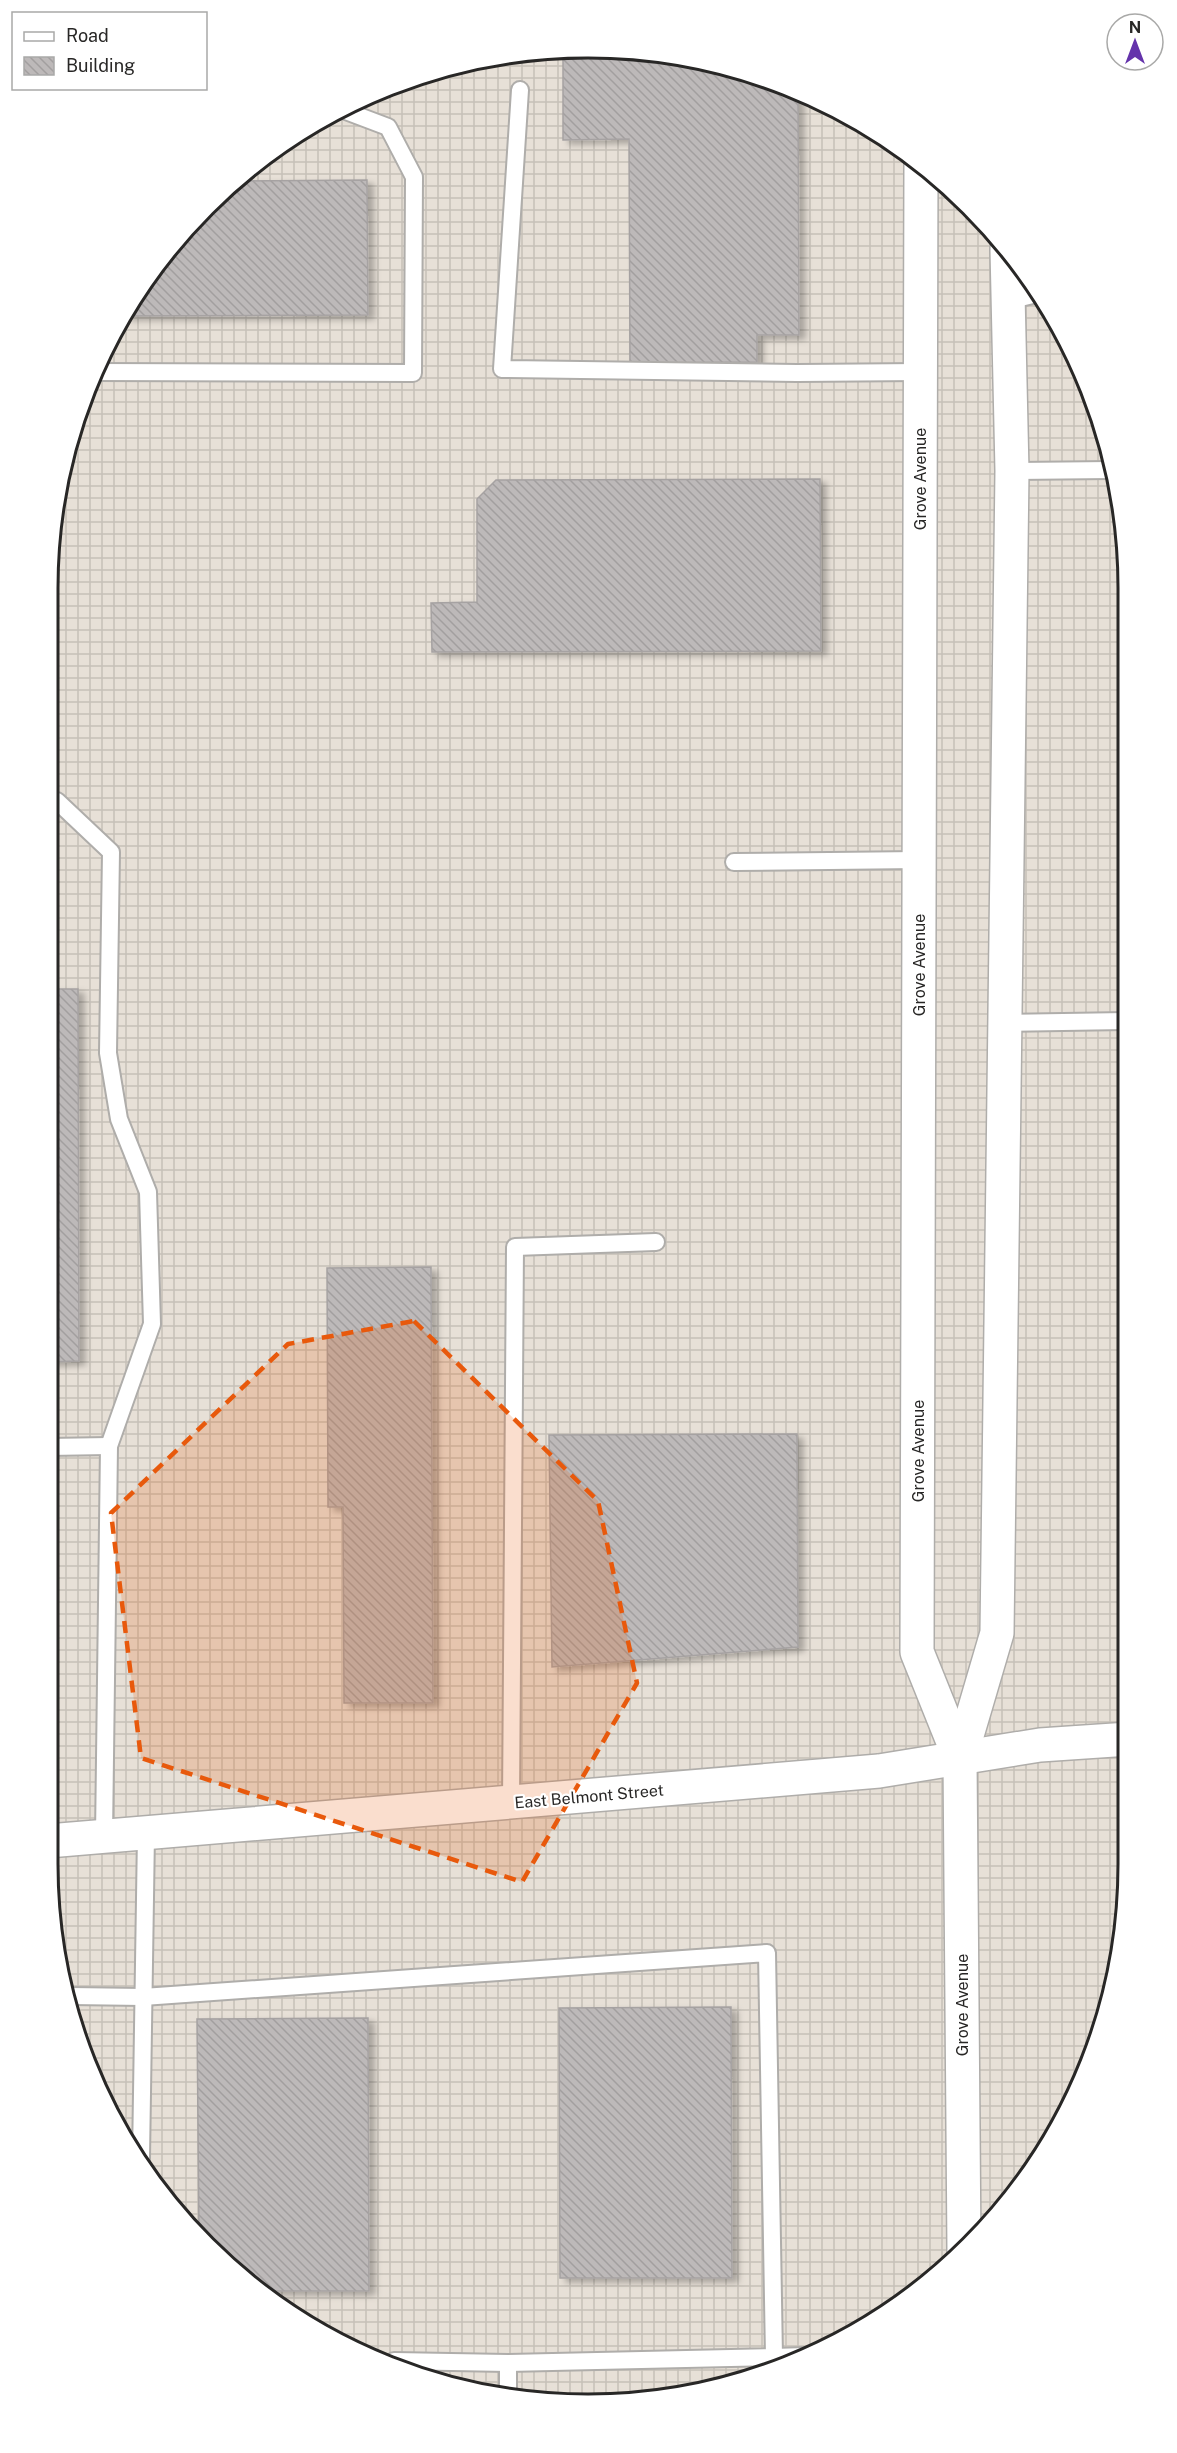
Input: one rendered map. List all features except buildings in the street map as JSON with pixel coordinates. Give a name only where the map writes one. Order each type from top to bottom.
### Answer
[{"type":"main road","name":"Grove Avenue","points":[[921,176],[917,1652],[960,1759]]},
{"type":"main road","name":"Grove Avenue","points":[[964,2238],[960,1759],[997,1633],[1012,471],[1023,297],[1016,276]]},
{"type":"main road","name":"East Belmont Street","points":[[58,1840],[879,1772],[1040,1745],[1118,1740]]},
{"type":"lane","points":[[520,90],[502,369],[797,373],[921,372]]},
{"type":"lane","points":[[105,372],[413,373],[414,177],[388,127],[353,114]]},
{"type":"lane","points":[[1012,471],[1104,470]]},
{"type":"lane","points":[[58,802],[111,852],[108,1053],[119,1119],[148,1192],[152,1324],[109,1446],[104,1836]]},
{"type":"lane","points":[[734,862],[919,860]]},
{"type":"lane","points":[[1005,1023],[1118,1021]]},
{"type":"lane","points":[[511,1802],[515,1247],[656,1242]]},
{"type":"lane","points":[[58,1447],[109,1446]]},
{"type":"lane","points":[[141,2148],[146,1833]]},
{"type":"lane","points":[[76,1996],[143,1997],[767,1953],[774,2360]]},
{"type":"lane","points":[[405,2361],[508,2363],[772,2361]]},
{"type":"lane","points":[[508,2363],[508,2388]]},
{"type":"highlighted area","points":[[414,1321],[598,1501],[637,1683],[522,1882],[141,1758],[111,1513],[288,1344]]},
{"type":"shaded area","points":[[588,58],[658,63],[692,69],[759,87],[791,99],[854,130],[911,168],[963,214],[1009,266],[1047,324],[1078,386],[1100,451],[1114,519],[1118,588],[1118,1864],[1114,1934],[1108,1968],[1090,2035],[1078,2067],[1047,2130],[1009,2187],[987,2214],[938,2263],[883,2305],[854,2323],[791,2354],[726,2376],[692,2384],[623,2393],[588,2394],[519,2390],[451,2376],[418,2366],[354,2340],[294,2305],[266,2285],[214,2239],[168,2187],[148,2159],[113,2099],[87,2035],[77,2002],[63,1934],[58,1864],[58,588],[63,519],[69,485],[87,418],[99,386],[113,354],[148,294],[190,239],[214,214],[239,190],[294,148],[354,113],[386,99],[451,77],[485,69],[519,63]]}]
